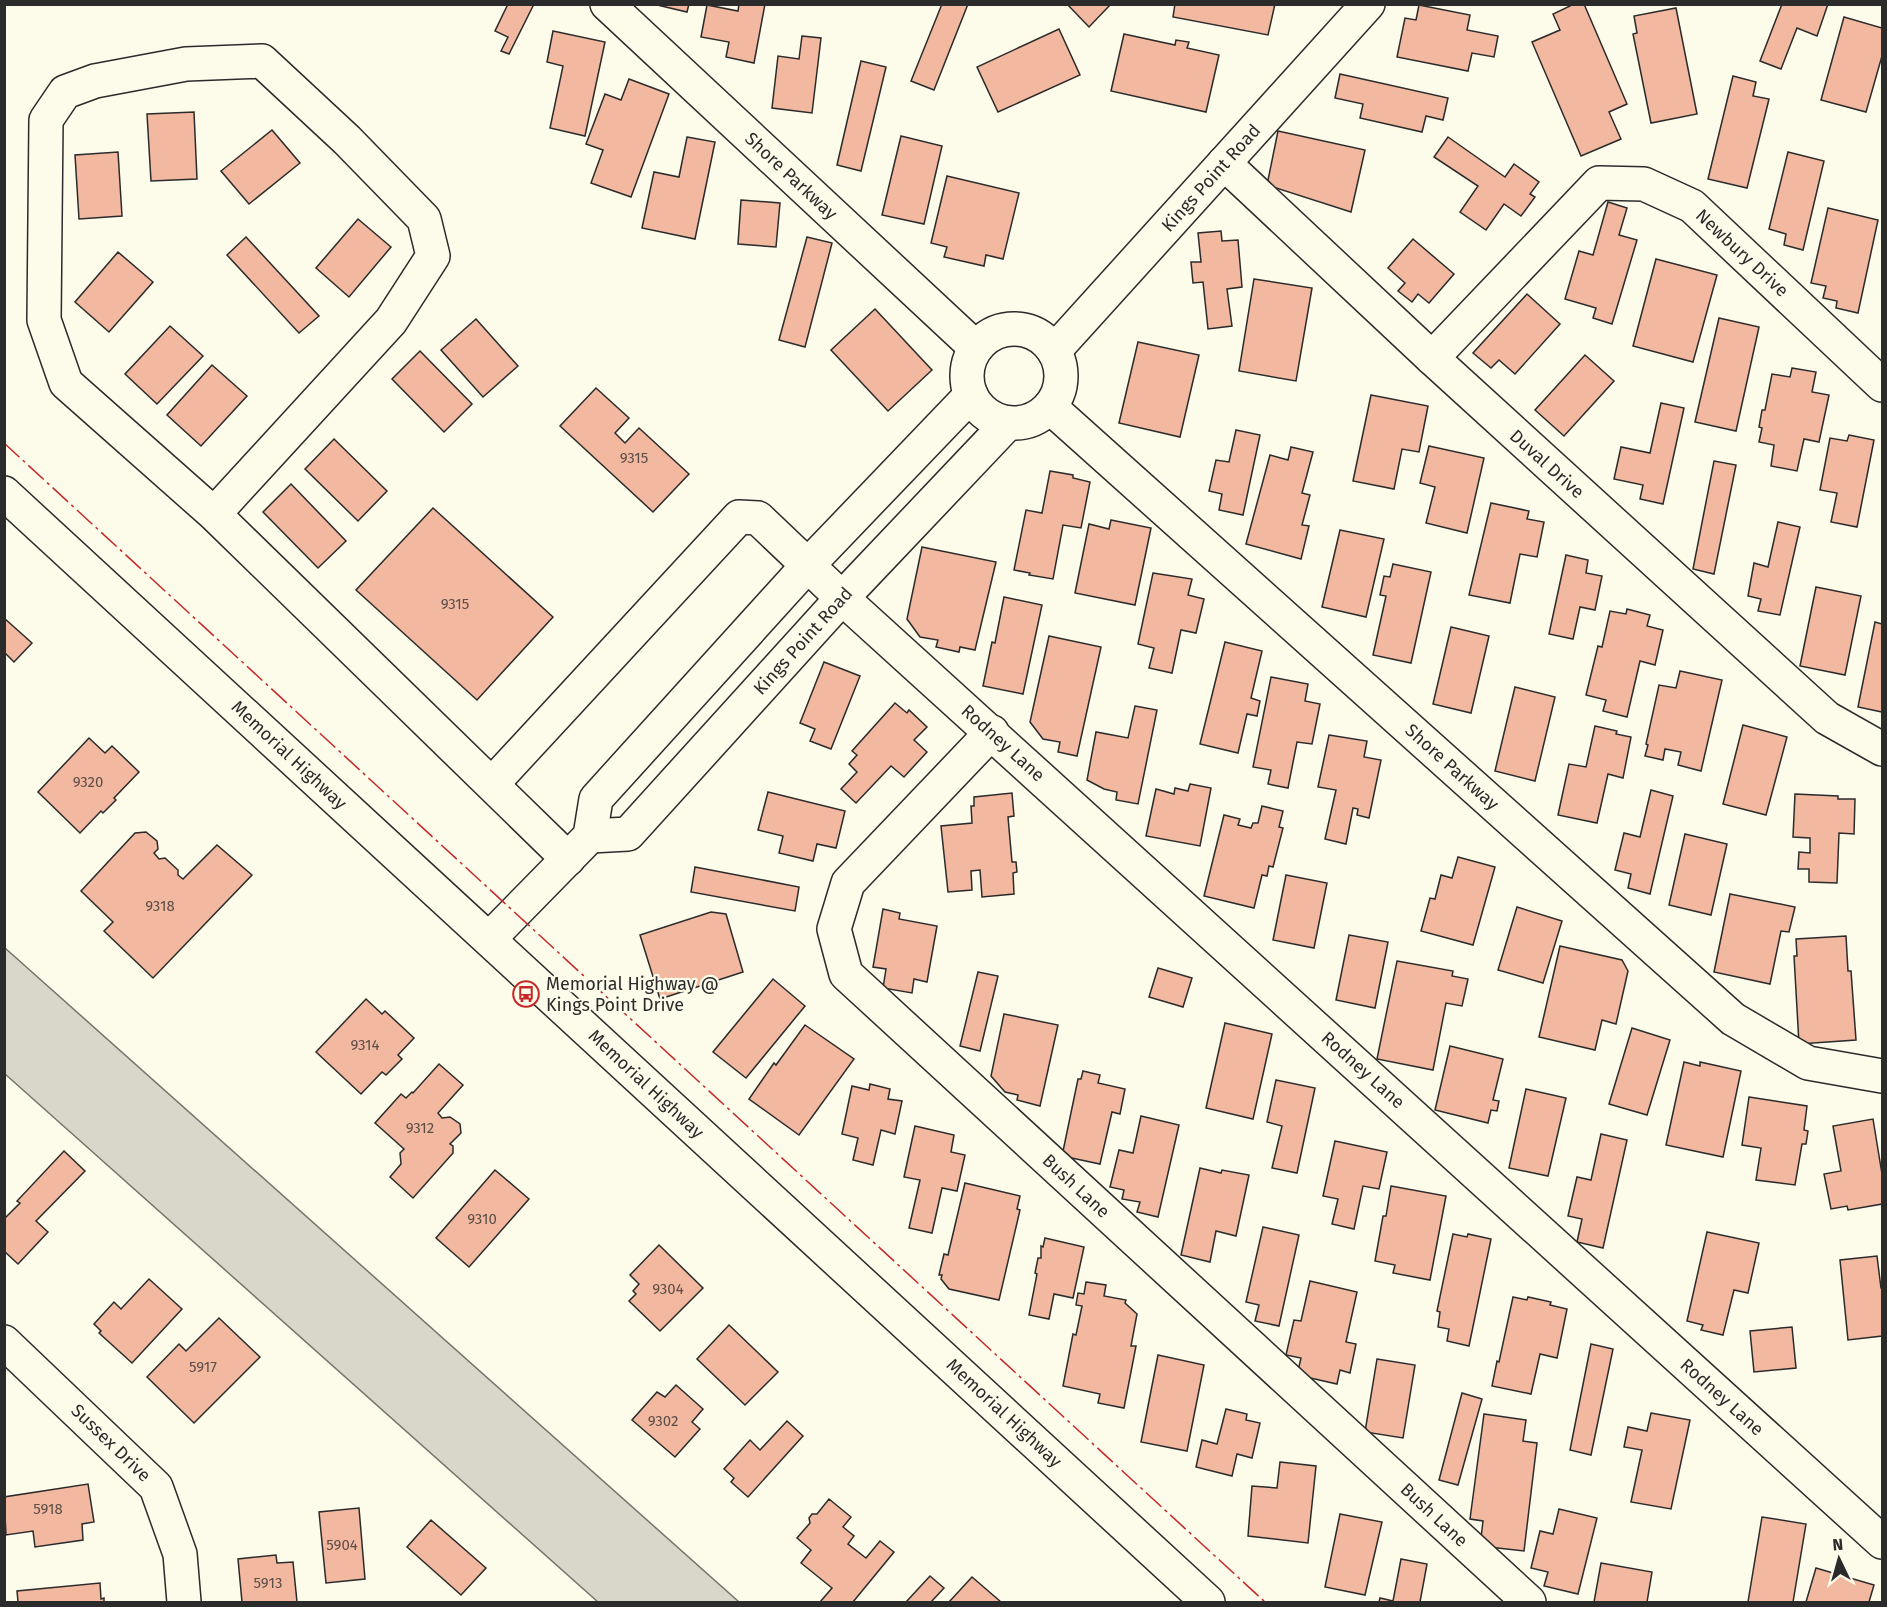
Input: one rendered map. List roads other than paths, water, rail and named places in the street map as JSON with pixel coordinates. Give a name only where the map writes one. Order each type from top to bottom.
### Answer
[{"type":"street","name":"Shore Parkway","points":[[607,4],[976,348]]},
{"type":"street","name":"Kings Point Road","points":[[1054,351],[1368,4]]},
{"type":"street","points":[[214,514],[391,321],[432,256],[424,219],[347,140],[262,62],[186,64],[95,81],[65,92],[46,120],[44,321],[66,383],[214,514],[492,784],[579,848]]},
{"type":"street","name":"Duval Drive","points":[[1224,163],[1432,358],[1827,718],[1882,749]]},
{"type":"street","name":"Newbury Drive","points":[[1432,358],[1599,183],[1644,184],[1692,206],[1882,385]]},
{"type":"street","points":[[1017,329],[1038,336],[1054,351],[1060,365],[1062,380],[1058,394],[1050,407],[1038,417],[1024,422],[1008,423],[992,418],[980,408],[971,395],[967,379],[969,363],[976,348],[988,337],[1002,331],[1017,329]]},
{"type":"street","points":[[489,939],[579,848],[596,799],[808,565],[971,395]]},
{"type":"street","name":"Shore Parkway","points":[[1050,407],[1733,1019],[1809,1063],[1882,1076]]},
{"type":"street","name":"Kings Point Road","points":[[579,848],[628,834],[842,598],[1008,423]]},
{"type":"street","name":"Memorial Highway","points":[[4,493],[1208,1602]]},
{"type":"street","name":"Rodney Lane","points":[[492,784],[739,517],[758,518],[842,598],[1882,1542]]},
{"type":"street","name":"Bush Lane","points":[[992,732],[848,883],[834,929],[846,974],[1529,1602]]},
{"type":"street","name":"Sussex Drive","points":[[4,1342],[156,1486],[180,1554],[184,1602]]},
{"type":"place","name":"Memorial Highway @ Kings Point Drive","points":[[526,994]]}]
